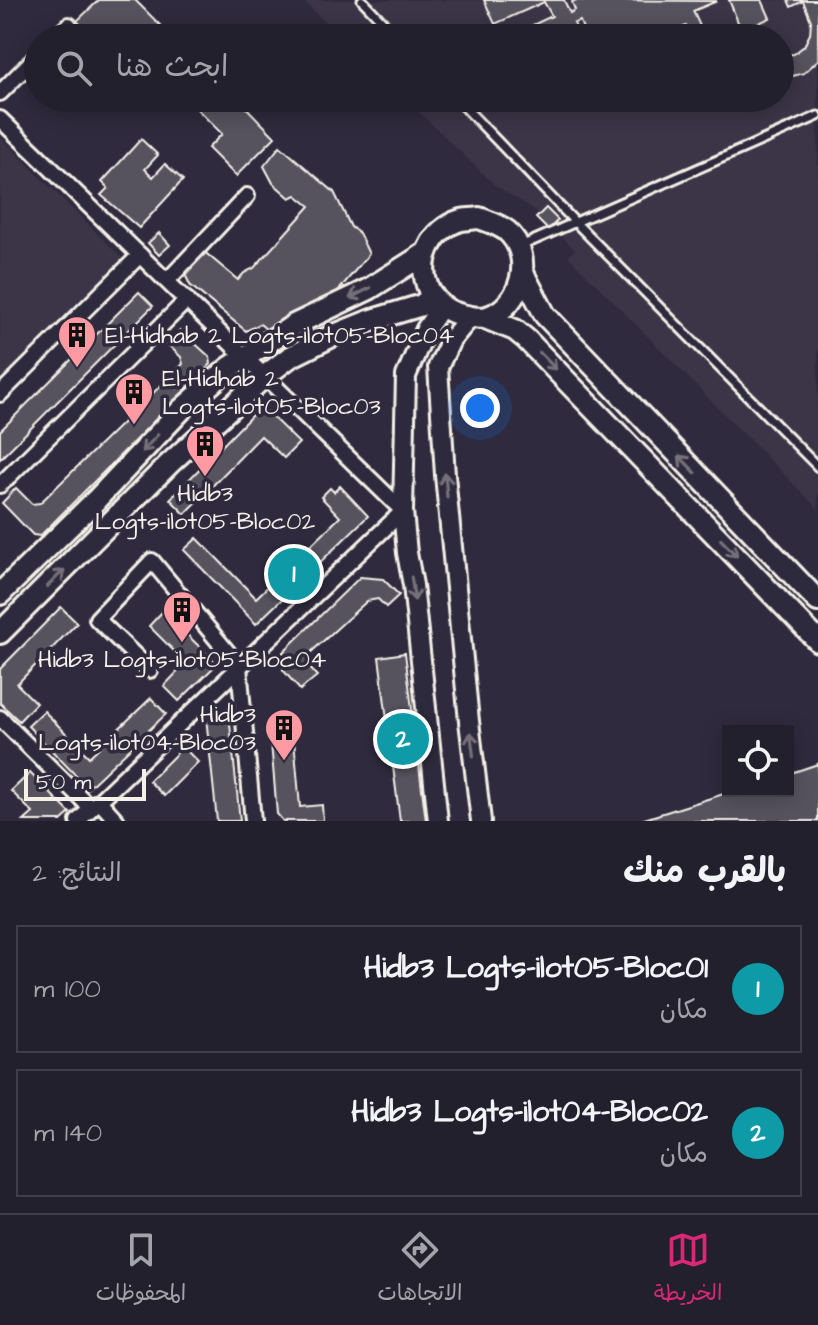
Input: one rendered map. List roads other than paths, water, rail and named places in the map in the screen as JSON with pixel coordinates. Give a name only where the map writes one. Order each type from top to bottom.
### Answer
[{"type":"main road","points":[[818,601],[545,315],[523,273],[519,247],[509,233],[495,223],[479,218],[447,226],[434,238],[426,253],[424,269],[426,283],[437,301],[454,314],[515,330],[526,339],[818,641]]},
{"type":"main road","points":[[0,594],[96,500],[181,410],[229,368],[294,325],[369,289],[426,253]]},
{"type":"main road","points":[[478,318],[512,300],[523,273]]},
{"type":"main road","points":[[0,633],[169,464],[290,357],[369,321],[437,301]]},
{"type":"street","points":[[0,93],[24,69]]},
{"type":"street","points":[[0,119],[403,511]]},
{"type":"street","points":[[167,281],[247,196]]},
{"type":"street","points":[[0,394],[140,255]]},
{"type":"street","points":[[0,485],[187,300]]},
{"type":"street","points":[[437,301],[406,376],[403,511],[438,821]]},
{"type":"street","points":[[478,318],[451,340],[438,367],[445,475],[481,821]]},
{"type":"street","points":[[78,821],[403,511]]},
{"type":"street","points":[[150,670],[97,619],[152,561],[239,666],[253,821]]},
{"type":"street","points":[[0,718],[117,821]]},
{"type":"lane","points":[[362,0],[385,24]]},
{"type":"lane","points":[[469,112],[818,467]]},
{"type":"lane","points":[[519,247],[818,116]]},
{"type":"place","name":"El-Hidhab 2 Logts-ilot05-Bloc04","points":[[77,369]]},
{"type":"place","name":"El-Hidhab 2 Logts-ilot05-Bloc03","points":[[134,426]]},
{"type":"place","name":"Hidb3 Logts-ilot05-Bloc02","points":[[205,478]]},
{"type":"place","name":"Hidb3 Logts-ilot05-Bloc01","points":[[294,574]]},
{"type":"place","name":"Hidb3 Logts-ilot05-Bloc04","points":[[182,644]]},
{"type":"place","name":"Hidb3 Logts-ilot04-Bloc02","points":[[403,739]]},
{"type":"place","name":"Hidb3 Logts-ilot04-Bloc03","points":[[284,762]]}]
